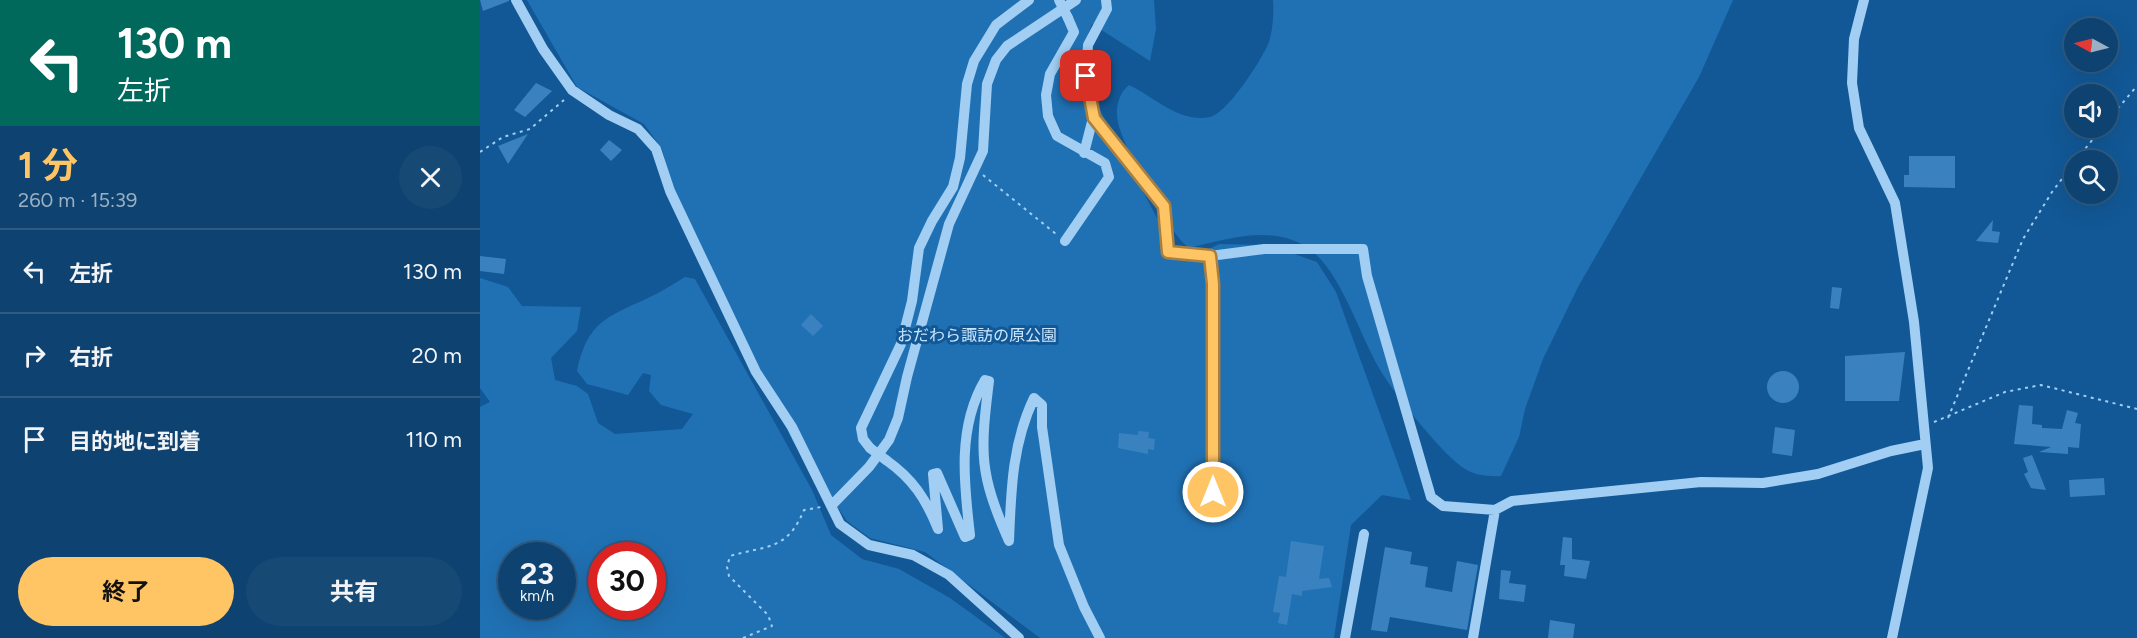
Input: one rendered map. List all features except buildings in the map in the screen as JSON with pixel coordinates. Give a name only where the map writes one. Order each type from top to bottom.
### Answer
[{"type":"street","points":[[516,0],[543,48],[572,90],[609,115],[638,129],[656,149],[670,191],[756,372],[792,427],[840,524],[868,545],[913,555],[950,575],[1019,638]]},
{"type":"street","points":[[1029,0],[996,25],[974,61],[968,84],[960,158],[953,188],[932,221],[919,248],[912,301],[901,344],[861,428],[862,439],[870,448],[915,483],[928,503],[938,529],[933,474],[938,473],[966,537],[970,536],[964,449],[971,408],[985,380],[988,381],[981,450],[990,496],[1010,541],[1011,484],[1016,451],[1023,420],[1034,398],[1039,401],[1042,405],[1042,427],[1059,545],[1084,607],[1101,638]]},
{"type":"street","points":[[1059,0],[1074,32],[1050,74],[1046,95],[1048,116],[1057,136],[1105,163],[1109,177],[1065,242]]},
{"type":"street","points":[[831,506],[868,467],[889,440],[898,418],[907,376],[949,224],[983,151],[987,84],[996,60],[1007,46],[1076,0]]},
{"type":"street","points":[[1084,153],[1094,118],[1086,76],[1088,45],[1107,9],[1106,0]]},
{"type":"street","points":[[1864,0],[1854,39],[1852,83],[1859,128],[1894,203],[1914,322],[1928,468],[1892,638]]},
{"type":"street","points":[[1094,118],[1164,206],[1168,252],[1210,256],[1264,249],[1363,249],[1367,276],[1431,497],[1443,506],[1495,510],[1512,501],[1701,482],[1763,483],[1818,474],[1891,451],[1925,444]]},
{"type":"street","points":[[1210,256],[1213,284],[1213,492]]},
{"type":"street","points":[[1473,638],[1495,510]]},
{"type":"street","points":[[1345,638],[1364,534]]},
{"type":"path","points":[[2118,108],[2137,86]]},
{"type":"path","points":[[480,152],[503,137],[530,129],[548,116],[572,90]]},
{"type":"path","points":[[2085,150],[2094,138]]},
{"type":"path","points":[[976,169],[1065,242]]},
{"type":"path","points":[[1948,418],[2023,239],[2064,176]]},
{"type":"path","points":[[1924,425],[1948,418],[2005,392],[2041,385],[2137,409]]},
{"type":"path","points":[[743,638],[772,626],[768,615],[729,576],[727,567],[730,556],[780,544],[798,525],[804,510],[831,506]]},
{"type":"green space","name":"おだわら諏訪の原公園","points":[[527,0],[1154,0],[1156,29],[1150,61],[1092,24],[1083,47],[1091,93],[1176,254],[1200,254],[1219,244],[1269,245],[1317,262],[1336,292],[1411,500],[1382,495],[1351,525],[1334,638],[1040,638],[925,552],[870,538],[847,521],[793,442],[672,187],[662,149],[644,124],[577,87]]},
{"type":"green space","points":[[1273,0],[1733,0],[1699,77],[1578,287],[1543,359],[1525,409],[1519,437],[1501,476],[1481,475],[1462,467],[1419,423],[1382,373],[1339,286],[1329,269],[1317,256],[1305,246],[1291,240],[1262,235],[1233,238],[1189,248],[1180,240],[1159,209],[1129,151],[1117,118],[1118,102],[1125,89],[1129,85],[1167,108],[1188,116],[1198,118],[1217,114],[1244,84],[1269,42]]},
{"type":"green space","points":[[685,277],[695,279],[812,490],[831,535],[862,559],[899,569],[950,598],[1005,638],[480,638],[480,407],[490,402],[480,388],[480,278],[508,287],[522,306],[581,307],[577,331],[551,358],[555,380],[577,386],[588,394],[598,423],[615,434],[682,429],[693,414],[661,405],[649,391],[651,375],[643,373],[628,395],[587,384],[577,371],[587,342],[601,323]]},
{"type":"route","points":[[1086,76],[1094,118],[1106,130],[1164,206],[1168,252],[1210,256],[1213,284],[1213,492]]}]
